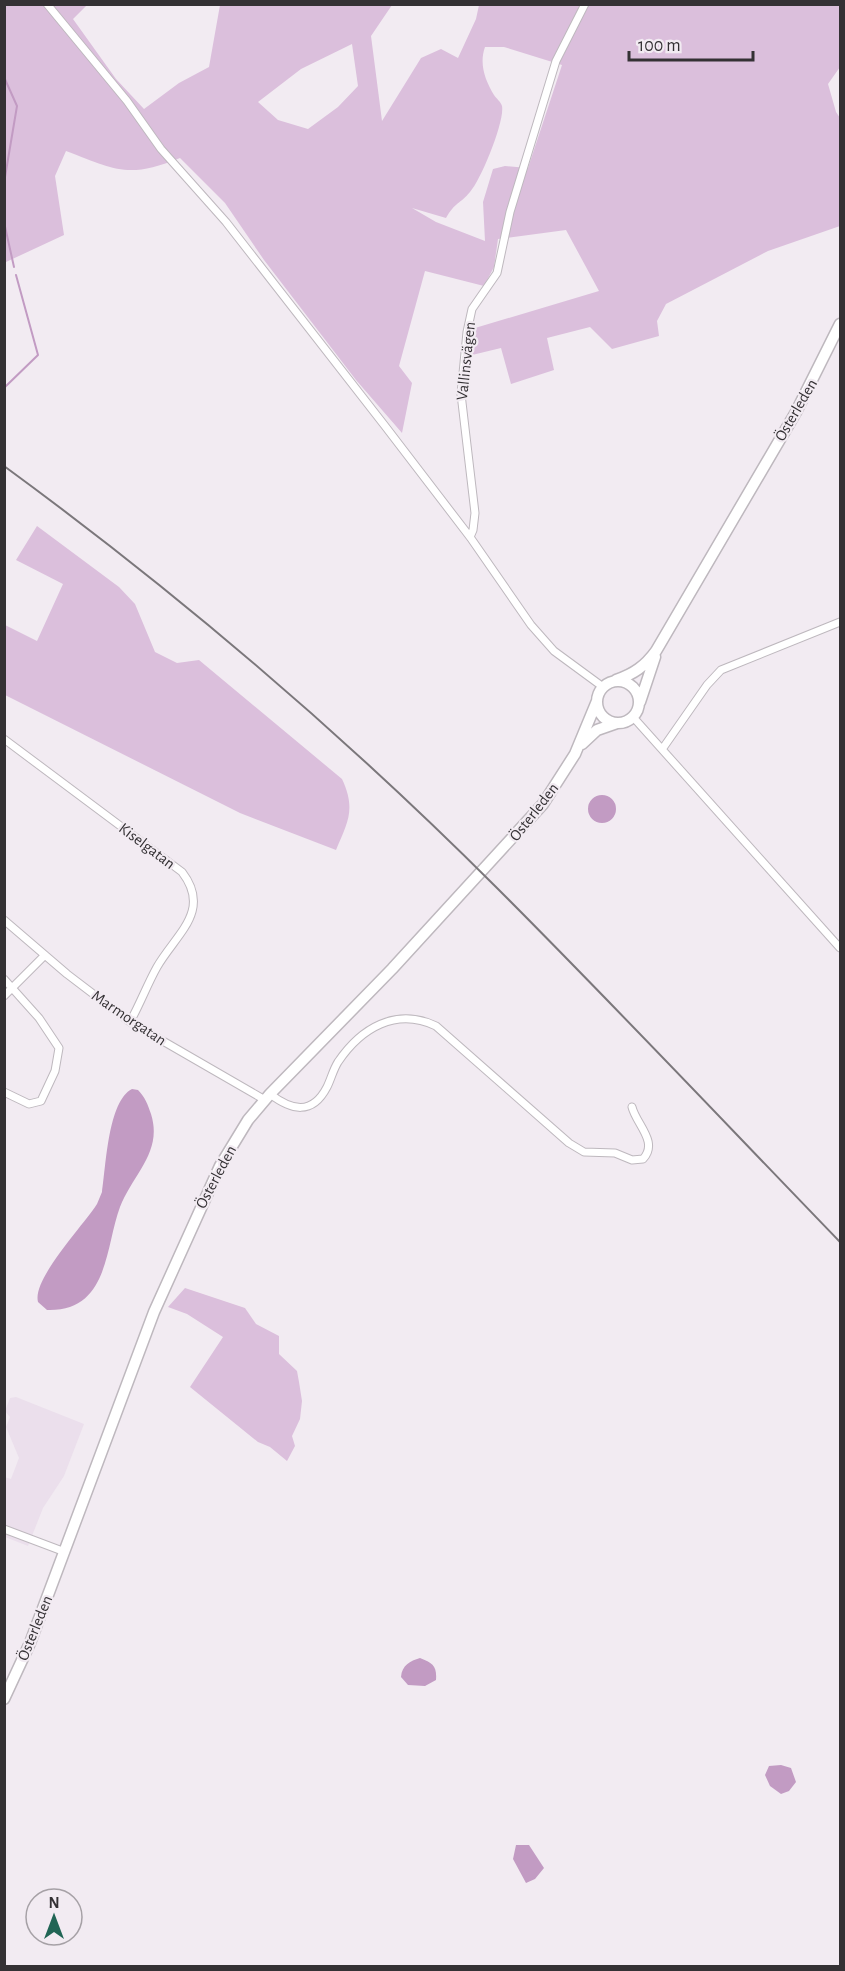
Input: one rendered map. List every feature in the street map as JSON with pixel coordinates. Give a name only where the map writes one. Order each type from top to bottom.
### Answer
[{"type":"main road","name":"Österleden","points":[[4,1699],[30,1644],[154,1312],[208,1189],[239,1135],[267,1097],[512,841],[543,804],[578,748],[603,687],[631,675],[648,662],[657,648],[801,404],[840,324]]},
{"type":"main road","name":"Österleden","points":[[578,748],[594,732],[633,717],[657,648]]},
{"type":"main road","points":[[616,680],[627,682],[636,689],[639,704]]},
{"type":"main road","points":[[597,701],[602,715],[618,723]]},
{"type":"street","points":[[47,4],[127,101],[161,149],[226,222],[470,537],[518,609],[543,640],[603,687]]},
{"type":"street","name":"Vallinsvägen","points":[[470,537],[474,530],[475,513],[461,394],[467,332],[472,309],[497,273],[510,212],[556,61],[585,4]]},
{"type":"street","points":[[663,748],[707,685],[721,670],[840,622]]},
{"type":"street","points":[[633,717],[840,948]]},
{"type":"street","name":"Kiselgatan","points":[[4,739],[182,872],[190,882],[195,902],[192,914],[157,967],[130,1022]]},
{"type":"street","name":"Marmorgatan","points":[[4,920],[130,1022],[289,1107],[308,1106],[323,1093],[338,1062],[366,1032],[384,1021],[406,1018],[424,1020],[436,1026],[569,1143],[584,1152],[615,1153],[632,1161],[643,1159],[648,1152],[649,1142],[632,1107]]},
{"type":"street","points":[[4,996],[45,955]]},
{"type":"street","points":[[4,979],[55,1039],[59,1057],[41,1101],[29,1104],[4,1092]]},
{"type":"street","points":[[4,1529],[64,1551]]},
{"type":"shaded area","points":[[4,5],[87,5],[73,19],[116,79],[144,109],[179,83],[209,67],[220,5],[392,5],[371,36],[382,121],[421,58],[441,49],[458,58],[476,19],[479,5],[840,5],[840,67],[828,84],[840,118],[840,226],[768,251],[666,304],[657,321],[659,336],[612,349],[590,327],[547,338],[554,370],[511,384],[501,348],[472,355],[475,328],[599,291],[566,230],[498,239],[494,267],[484,286],[425,271],[399,366],[412,383],[402,433],[356,380],[264,260],[225,203],[180,158],[162,165],[134,170],[110,167],[66,151],[55,176],[64,235],[6,262]],"holes":[[[352,44],[358,86],[338,107],[308,129],[278,120],[258,102],[301,69]],[[485,47],[504,47],[562,65],[528,168],[505,166],[493,169],[483,202],[485,241],[436,222],[412,208],[446,218],[470,192],[486,163],[500,124],[502,106],[494,95],[484,72]]]},
{"type":"shaded area","points":[[37,526],[119,587],[135,604],[155,652],[177,663],[199,660],[342,779],[349,799],[349,815],[336,850],[240,813],[5,695],[5,625],[37,641],[63,584],[16,560]]},
{"type":"shaded area","points":[[602,795],[612,799],[616,809],[612,819],[602,823],[592,819],[588,809],[592,799]]},
{"type":"shaded area","points":[[132,1089],[138,1090],[143,1095],[151,1114],[154,1128],[150,1151],[120,1207],[107,1258],[93,1289],[82,1300],[67,1308],[47,1310],[38,1302],[38,1292],[50,1267],[97,1204],[102,1192],[113,1120],[124,1096]]},
{"type":"shaded area","points":[[185,1288],[245,1308],[256,1324],[279,1336],[279,1354],[297,1371],[302,1401],[300,1419],[292,1436],[295,1446],[287,1461],[270,1447],[258,1442],[190,1387],[223,1337],[187,1314],[168,1307]]},
{"type":"shaded area","points":[[16,1397],[84,1424],[64,1476],[43,1508],[28,1546],[5,1537],[4,1477],[11,1479],[19,1458],[6,1427],[10,1417],[5,1411],[10,1398]]},
{"type":"shaded area","points":[[420,1658],[433,1666],[436,1671],[436,1680],[425,1686],[408,1685],[401,1677],[403,1669],[410,1662]]},
{"type":"shaded area","points":[[781,1765],[791,1768],[796,1782],[789,1791],[781,1794],[770,1786],[765,1775],[769,1766]]},
{"type":"shaded area","points":[[516,1845],[529,1845],[544,1868],[535,1879],[526,1883],[513,1859]]},
{"type":"waterway","points":[[4,77],[17,106],[4,183]]},
{"type":"waterway","points":[[4,222],[14,267]]},
{"type":"waterway","points":[[5,387],[38,355],[16,275]]},
{"type":"railway","points":[[4,466],[197,615],[380,776],[497,888],[840,1242]]}]
